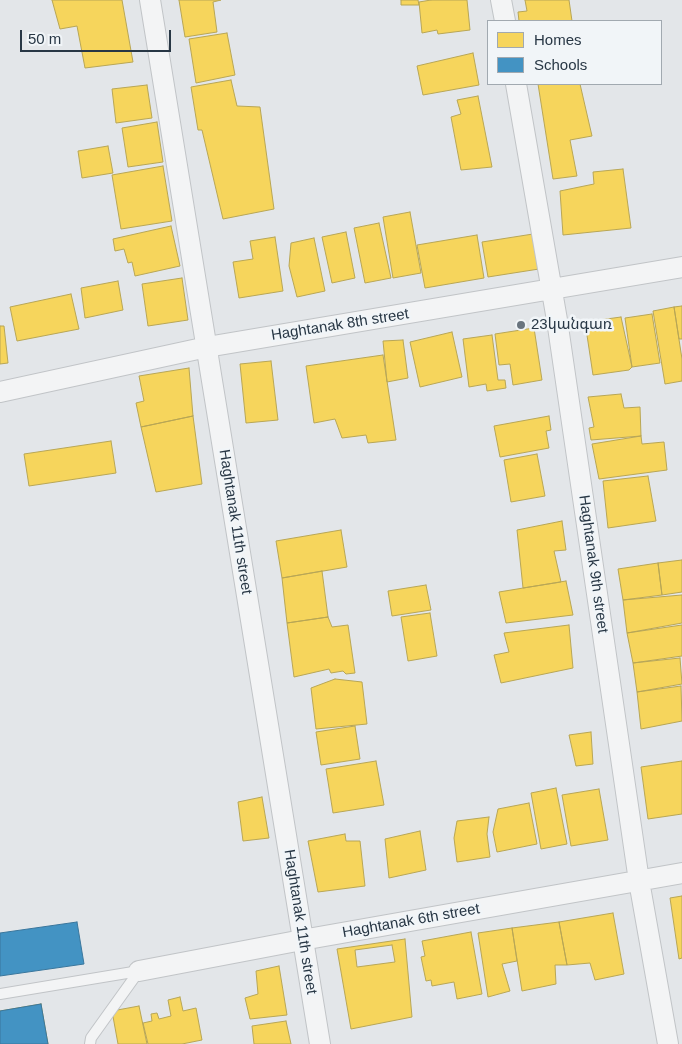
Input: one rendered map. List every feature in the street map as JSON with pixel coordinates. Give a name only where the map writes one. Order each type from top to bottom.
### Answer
[{"type":"street","name":"Haghtanak 11th street","points":[[150,0],[320,1044]]},
{"type":"street","points":[[501,0],[505,20]]},
{"type":"street","name":"Haghtanak 9th street","points":[[516,85],[552,290],[639,881],[668,1044]]},
{"type":"street","name":"Haghtanak 8th street","points":[[0,392],[207,347],[682,267]]},
{"type":"street","name":"Haghtanak 6th street","points":[[139,971],[302,940],[682,873]]},
{"type":"lane","points":[[0,994],[139,971]]},
{"type":"lane","points":[[90,1044],[91,1038],[139,971]]},
{"type":"building: Homes","points":[[52,0],[122,0],[133,62],[85,68],[77,26],[60,29]]},
{"type":"building: Homes","points":[[179,0],[221,0],[213,2],[217,32],[185,37]]},
{"type":"building: Homes","points":[[401,0],[418,0],[419,5],[401,5]]},
{"type":"building: Homes","points":[[467,0],[470,30],[438,34],[437,30],[422,33],[419,2]]},
{"type":"building: Homes","points":[[525,0],[569,0],[572,20],[519,20],[518,12],[527,11]]},
{"type":"building: Homes","points":[[227,33],[235,75],[196,83],[189,39]]},
{"type":"building: Homes","points":[[473,53],[479,85],[423,95],[417,66]]},
{"type":"building: Homes","points":[[231,80],[237,106],[260,107],[274,209],[223,219],[202,130],[198,130],[191,87]]},
{"type":"building: Homes","points":[[147,85],[152,118],[116,123],[112,89]]},
{"type":"building: Homes","points":[[538,85],[580,85],[592,136],[570,140],[577,176],[553,179]]},
{"type":"building: Homes","points":[[478,96],[492,167],[461,170],[451,117],[461,114],[457,100]]},
{"type":"building: Homes","points":[[157,122],[163,162],[128,167],[122,128]]},
{"type":"building: Homes","points":[[108,146],[113,173],[82,178],[78,151]]},
{"type":"building: Homes","points":[[163,166],[172,221],[121,229],[112,175]]},
{"type":"building: Homes","points":[[623,169],[631,228],[563,235],[560,191],[594,184],[593,172]]},
{"type":"building: Homes","points":[[410,212],[421,273],[393,278],[383,217]]},
{"type":"building: Homes","points":[[379,223],[391,278],[365,283],[354,228]]},
{"type":"building: Homes","points":[[171,226],[180,266],[135,276],[132,262],[128,263],[124,249],[115,251],[113,239]]},
{"type":"building: Homes","points":[[346,232],[355,278],[332,283],[322,237]]},
{"type":"building: Homes","points":[[533,234],[539,269],[488,277],[482,242]]},
{"type":"building: Homes","points":[[477,235],[484,278],[425,288],[417,245]]},
{"type":"building: Homes","points":[[275,237],[283,291],[239,298],[233,262],[253,259],[250,241]]},
{"type":"building: Homes","points":[[314,238],[325,291],[297,297],[289,266],[291,243]]},
{"type":"building: Homes","points":[[182,278],[188,320],[148,326],[142,284]]},
{"type":"building: Homes","points":[[118,281],[123,310],[85,318],[81,288]]},
{"type":"building: Homes","points":[[71,294],[79,329],[17,341],[10,307]]},
{"type":"building: Homes","points":[[682,306],[682,339],[679,339],[674,307]]},
{"type":"building: Homes","points":[[674,307],[682,359],[682,381],[665,384],[653,311]]},
{"type":"building: Homes","points":[[652,314],[660,363],[632,367],[625,318]]},
{"type":"building: Homes","points":[[621,317],[632,367],[629,370],[593,375],[585,322]]},
{"type":"building: Homes","points":[[0,326],[4,326],[8,363],[0,364]]},
{"type":"building: Homes","points":[[534,328],[542,380],[513,385],[510,364],[499,365],[495,334]]},
{"type":"building: Homes","points":[[452,332],[462,377],[420,387],[410,342]]},
{"type":"building: Homes","points":[[492,335],[498,380],[505,380],[506,388],[487,391],[486,384],[469,387],[463,339]]},
{"type":"building: Homes","points":[[403,340],[408,378],[387,382],[383,341]]},
{"type":"building: Homes","points":[[383,355],[396,440],[368,443],[366,435],[342,438],[335,419],[314,423],[306,366]]},
{"type":"building: Homes","points":[[271,361],[278,420],[246,423],[240,364]]},
{"type":"building: Homes","points":[[189,368],[193,416],[141,427],[136,403],[144,401],[139,376]]},
{"type":"building: Homes","points":[[621,394],[624,408],[640,407],[641,436],[591,440],[589,428],[594,427],[588,397]]},
{"type":"building: Homes","points":[[193,416],[202,484],[156,492],[141,427]]},
{"type":"building: Homes","points":[[549,416],[551,430],[546,431],[549,448],[500,457],[494,426]]},
{"type":"building: Homes","points":[[641,436],[642,444],[664,442],[667,470],[599,479],[592,444]]},
{"type":"building: Homes","points":[[111,441],[116,473],[29,486],[24,454]]},
{"type":"building: Homes","points":[[537,454],[545,496],[511,502],[504,460]]},
{"type":"building: Homes","points":[[648,476],[656,521],[608,528],[603,481]]},
{"type":"building: Homes","points":[[562,521],[566,550],[554,551],[561,582],[523,588],[517,530]]},
{"type":"building: Homes","points":[[341,530],[347,567],[282,578],[276,541]]},
{"type":"building: Homes","points":[[682,560],[682,592],[662,595],[658,563]]},
{"type":"building: Homes","points":[[658,563],[662,595],[623,600],[618,569]]},
{"type":"building: Homes","points":[[322,571],[328,617],[287,623],[282,578]]},
{"type":"building: Homes","points":[[566,581],[573,615],[506,623],[499,592]]},
{"type":"building: Homes","points":[[426,585],[431,610],[392,616],[388,591]]},
{"type":"building: Homes","points":[[682,595],[682,623],[627,633],[623,600]]},
{"type":"building: Homes","points":[[430,613],[437,656],[408,661],[401,617]]},
{"type":"building: Homes","points":[[328,617],[332,627],[348,625],[355,673],[346,674],[343,671],[331,673],[329,669],[294,677],[287,623]]},
{"type":"building: Homes","points":[[569,625],[573,668],[501,683],[494,655],[509,652],[504,633]]},
{"type":"building: Homes","points":[[682,625],[682,656],[633,663],[627,633]]},
{"type":"building: Homes","points":[[680,658],[682,684],[637,692],[633,663]]},
{"type":"building: Homes","points":[[335,679],[362,682],[367,724],[316,729],[311,688]]},
{"type":"building: Homes","points":[[681,686],[682,721],[641,729],[637,692]]},
{"type":"building: Homes","points":[[355,726],[360,759],[321,765],[316,732]]},
{"type":"building: Homes","points":[[591,732],[593,764],[576,766],[569,735]]},
{"type":"building: Homes","points":[[376,761],[384,805],[333,813],[326,769]]},
{"type":"building: Homes","points":[[682,761],[682,814],[648,819],[641,767]]},
{"type":"building: Homes","points":[[556,788],[567,844],[541,849],[531,793]]},
{"type":"building: Homes","points":[[599,789],[608,840],[571,846],[562,795]]},
{"type":"building: Homes","points":[[262,797],[269,838],[243,841],[238,802]]},
{"type":"building: Homes","points":[[529,803],[537,844],[497,852],[493,832],[498,809]]},
{"type":"building: Homes","points":[[489,817],[487,834],[490,857],[457,862],[454,838],[457,821]]},
{"type":"building: Homes","points":[[420,831],[426,870],[389,878],[385,839]]},
{"type":"building: Homes","points":[[345,834],[346,841],[360,841],[365,886],[318,892],[308,841]]},
{"type":"building: Homes","points":[[682,896],[682,958],[679,959],[670,898]]},
{"type":"building: Homes","points":[[613,913],[624,974],[595,980],[590,963],[567,965],[559,922]]},
{"type":"building: Homes","points":[[559,922],[567,965],[555,965],[556,984],[522,991],[512,928]]},
{"type":"building: Homes","points":[[512,928],[517,961],[502,964],[510,991],[488,997],[478,933]]},
{"type":"building: Homes","points":[[471,932],[482,994],[457,999],[454,982],[432,986],[431,980],[426,981],[421,957],[425,956],[422,941]]},
{"type":"building: Homes","points":[[405,939],[412,1017],[351,1029],[337,949]]},
{"type":"building: Homes","points":[[392,945],[395,962],[357,967],[355,950]]},
{"type":"building: Homes","points":[[279,966],[287,1015],[250,1019],[245,998],[258,994],[256,971]]},
{"type":"building: Homes","points":[[180,997],[183,1011],[196,1008],[202,1040],[182,1044],[148,1044],[143,1023],[152,1021],[151,1014],[157,1013],[159,1019],[171,1016],[168,1000]]},
{"type":"building: Homes","points":[[41,1004],[48,1044],[0,1044],[0,1011]]},
{"type":"building: Homes","points":[[139,1006],[147,1044],[118,1044],[112,1011]]},
{"type":"building: Homes","points":[[286,1021],[291,1044],[254,1044],[252,1026]]},
{"type":"building: Schools","points":[[77,922],[84,964],[0,976],[0,933]]},
{"type":"building: Schools","points":[[41,1004],[48,1044],[0,1044],[0,1011]]},
{"type":"place","name":"23կանգառ","points":[[521,325]]}]
